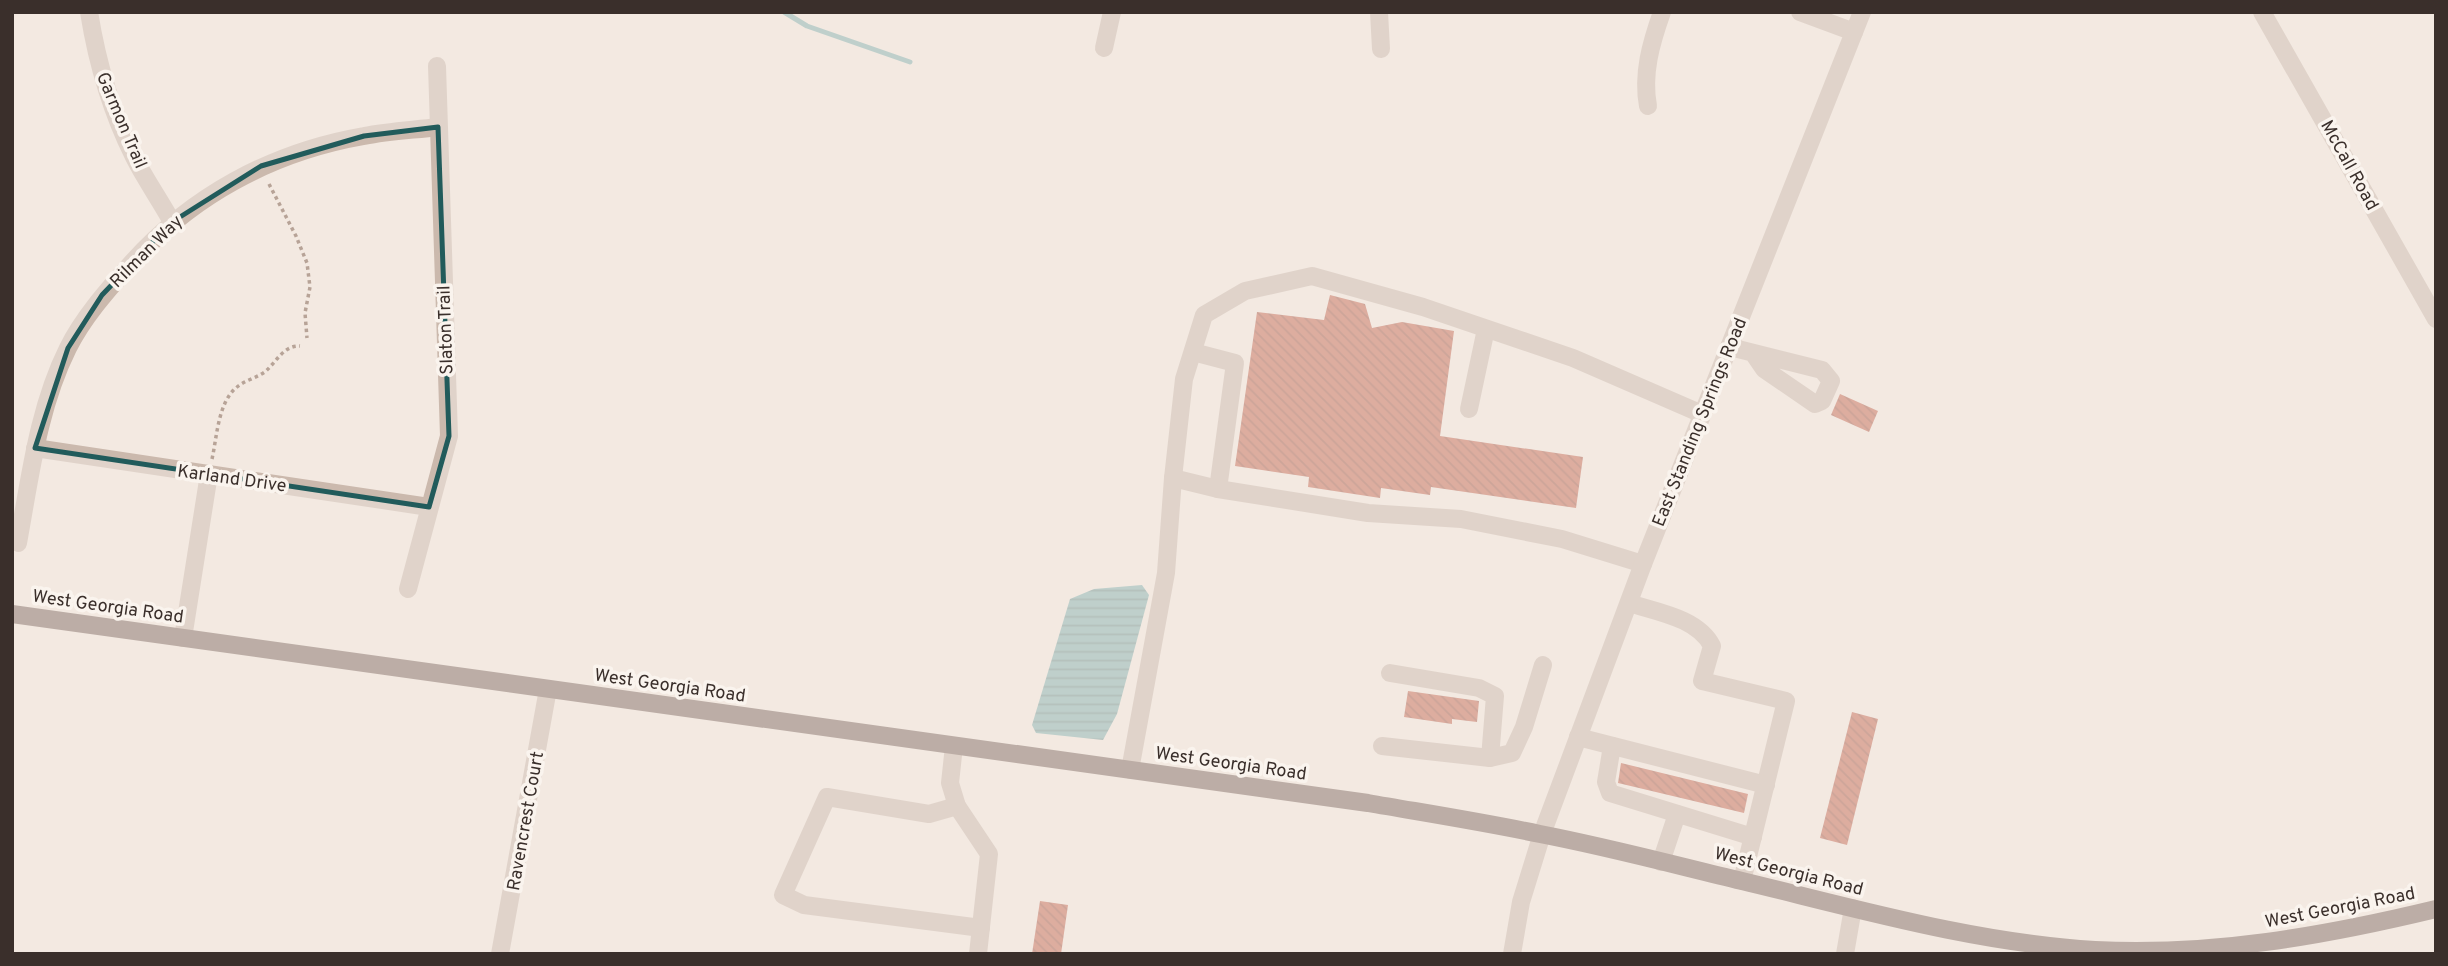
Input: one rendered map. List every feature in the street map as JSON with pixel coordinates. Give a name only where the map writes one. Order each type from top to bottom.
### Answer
[{"type":"main road","name":"West Georgia Road","points":[[12,614],[1368,803],[1542,834],[1853,908],[1984,935],[2095,950],[2283,947],[2436,909]]},
{"type":"street","name":"Garmon Trail","points":[[89,12],[97,59],[133,156],[172,222]]},
{"type":"street","points":[[1104,48],[1112,12]]},
{"type":"street","points":[[1379,12],[1381,49]]},
{"type":"street","points":[[1648,106],[1647,71],[1651,44],[1661,12]]},
{"type":"street","points":[[1800,12],[1854,32]]},
{"type":"street","name":"East Standing Springs Road","points":[[1512,954],[1521,902],[1542,834],[1578,737],[1643,564],[1862,12]]},
{"type":"street","name":"McCall Road","points":[[2262,12],[2436,319]]},
{"type":"street","name":"Slaton Trail","points":[[408,589],[449,436],[436,66]]},
{"type":"street","name":"Rilman Way","points":[[18,543],[35,448],[49,395],[68,348],[102,295],[137,256],[172,222],[205,197],[261,166],[364,136],[438,127]]},
{"type":"street","points":[[1130,770],[1166,573],[1172,478],[1184,379],[1204,315],[1245,291],[1312,276],[1423,307],[1573,358],[1702,414]]},
{"type":"street","points":[[1469,409],[1486,329]]},
{"type":"street","points":[[1730,347],[1753,353]]},
{"type":"street","points":[[1192,352],[1235,363],[1218,489]]},
{"type":"street","name":"Karland Drive","points":[[35,448],[429,507]]},
{"type":"street","points":[[183,638],[209,474]]},
{"type":"street","points":[[1172,478],[1218,489],[1368,513],[1461,519],[1562,539],[1643,564]]},
{"type":"street","points":[[1629,603],[1689,623],[1706,634],[1712,646],[1702,681],[1786,701],[1742,881]]},
{"type":"street","points":[[1381,746],[1490,758],[1512,752],[1524,727],[1543,665]]},
{"type":"street","points":[[1390,673],[1479,688],[1495,696],[1490,758]]},
{"type":"street","name":"Ravencrest Court","points":[[500,954],[548,689]]},
{"type":"street","points":[[1578,737],[1766,785]]},
{"type":"street","points":[[954,746],[950,783],[957,806],[989,854],[978,954]]},
{"type":"street","points":[[1612,746],[1606,782],[1610,793],[1753,837]]},
{"type":"street","points":[[957,806],[929,814],[827,797],[783,895],[804,905],[981,928]]},
{"type":"street","points":[[1661,862],[1677,814]]},
{"type":"street","points":[[1845,954],[1853,908]]},
{"type":"path","points":[[261,166],[307,263],[310,287],[305,313],[307,338]]},
{"type":"path","points":[[209,474],[229,394],[240,384],[264,373],[282,353],[294,346],[300,346]]},
{"type":"highlighted area","points":[[438,127],[449,436],[429,507],[35,448],[68,348],[102,295],[172,222],[261,166],[364,136]]},
{"type":"water","points":[[1142,585],[1149,595],[1117,714],[1103,740],[1036,733],[1032,725],[1070,599],[1094,589]]},
{"type":"building","points":[[1330,295],[1365,304],[1372,328],[1402,322],[1454,331],[1440,436],[1583,457],[1576,508],[1431,487],[1430,495],[1381,488],[1380,498],[1308,487],[1309,477],[1235,466],[1257,312],[1324,320]]},
{"type":"building","points":[[1840,394],[1878,411],[1869,432],[1831,415]]},
{"type":"building","points":[[1408,691],[1479,701],[1477,722],[1452,719],[1452,724],[1404,717]]},
{"type":"building","points":[[1852,712],[1878,719],[1847,845],[1820,838]]},
{"type":"building","points":[[1621,763],[1748,794],[1744,813],[1618,783]]},
{"type":"building","points":[[1040,901],[1068,905],[1061,954],[1032,954]]},
{"type":"waterway","points":[[784,12],[807,26],[910,62]]}]
